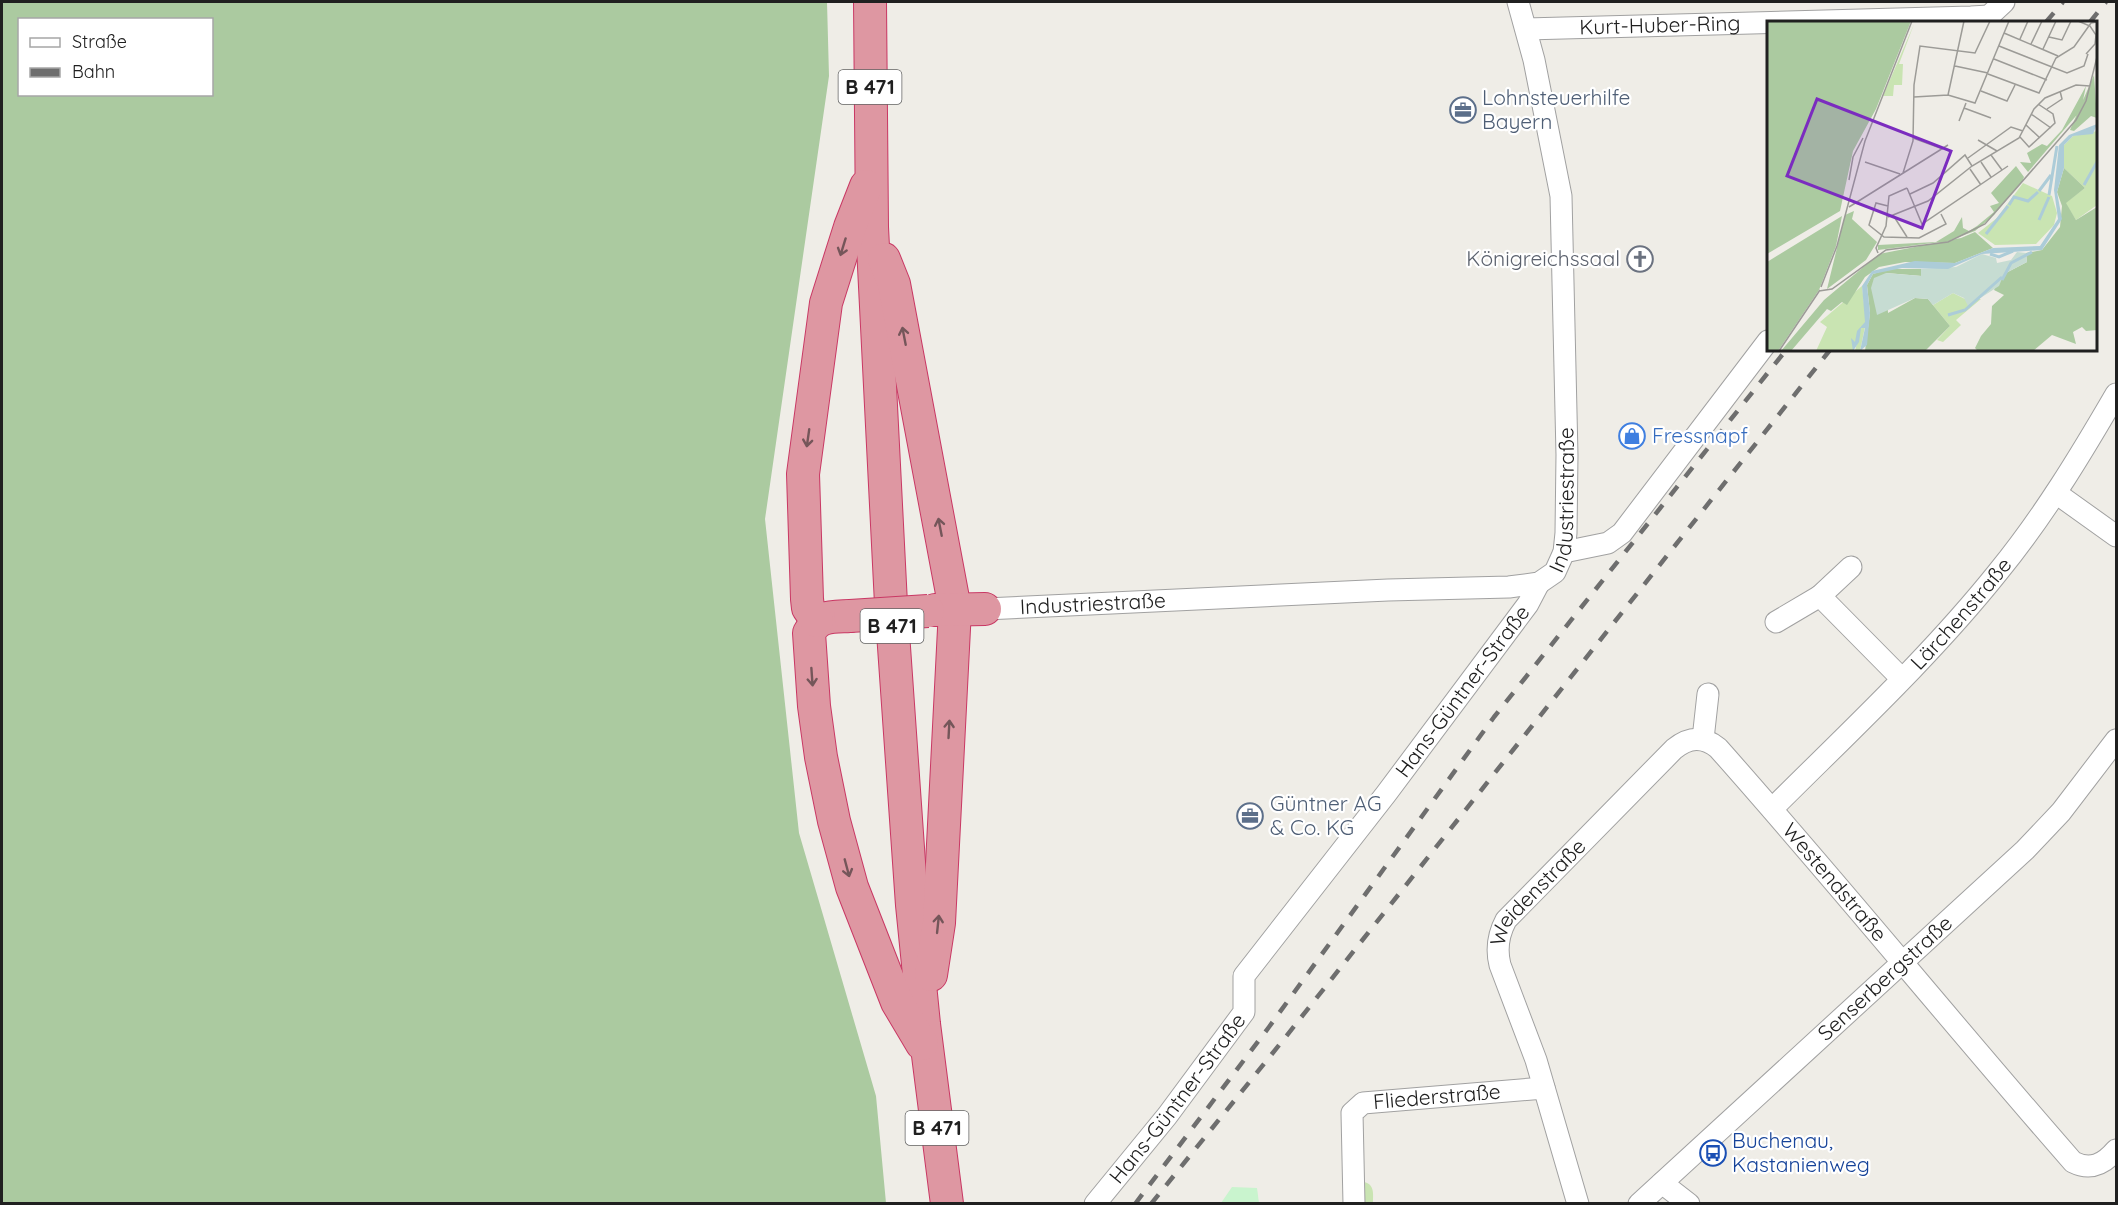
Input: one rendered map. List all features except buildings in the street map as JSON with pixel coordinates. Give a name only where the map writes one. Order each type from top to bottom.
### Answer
[{"type":"highway","name":"B 471","points":[[870,2],[872,227],[891,604],[912,905],[947,1203]]},
{"type":"highway","points":[[817,621],[808,608],[807,599],[803,474],[826,303],[850,227],[871,173]]},
{"type":"highway","points":[[872,227],[894,284],[956,610],[939,922],[926,1038]]},
{"type":"highway","points":[[926,1038],[897,1002],[852,887],[834,821],[814,706],[809,633],[821,618],[956,610]]},
{"type":"street","name":"Industriestraße","points":[[956,610],[1388,590],[1509,587],[1539,583],[1555,572],[1564,552],[1566,455],[1561,196],[1547,122],[1518,2]]},
{"type":"street","name":"Kurt-Huber-Ring","points":[[1896,21],[1989,19],[2004,2]]},
{"type":"street","name":"Kurt-Huber-Ring","points":[[1526,29],[1767,24]]},
{"type":"street","points":[[1564,552],[1608,543],[1622,533],[1767,342]]},
{"type":"street","name":"Lärchenstraße","points":[[1772,809],[1941,637],[1999,572],[2056,493],[2116,394]]},
{"type":"street","points":[[2056,493],[2116,537]]},
{"type":"street","points":[[1776,622],[1820,596],[1851,567]]},
{"type":"street","name":"Hans-Güntner-Straße","points":[[1095,1203],[1167,1116],[1244,1012],[1244,976],[1386,794],[1528,604],[1539,583]]},
{"type":"street","points":[[1820,596],[1901,678]]},
{"type":"street","points":[[1703,739],[1708,694]]},
{"type":"street","name":"Westendstraße","points":[[1703,739],[1718,748],[1772,809],[1987,1064],[2073,1162],[2089,1167],[2103,1162],[2116,1150]]},
{"type":"street","name":"Weidenstraße","points":[[1578,1203],[1536,1060],[1500,965],[1497,954],[1500,930],[1506,920],[1674,748],[1688,740],[1703,739]]},
{"type":"street","name":"Senserbergstraße","points":[[1639,1203],[2025,850],[2061,812],[2116,740]]},
{"type":"street","name":"Fliederstraße","points":[[1354,1203],[1352,1113],[1363,1103],[1544,1088]]},
{"type":"street","points":[[1662,1183],[1689,1203]]},
{"type":"green space","points":[[2,2],[827,2],[829,76],[765,519],[799,833],[876,1096],[886,1203],[2,1203]]},
{"type":"green space","points":[[1364,1182],[1372,1187],[1373,1203],[1357,1204],[1360,1184]]},
{"type":"green space","points":[[1232,1187],[1257,1188],[1259,1203],[1221,1203]]},
{"type":"railway","points":[[2047,21],[2063,2]]},
{"type":"railway","points":[[2091,21],[2106,2]]},
{"type":"railway","points":[[1135,1204],[1269,1027],[1494,717],[1785,351]]},
{"type":"railway","points":[[1151,1204],[1829,351]]},
{"type":"place","name":"Lohnsteuerhilfe Bayern","points":[[1463,110]]},
{"type":"place","name":"Königreichssaal","points":[[1640,259]]},
{"type":"place","name":"Fressnapf","points":[[1632,436]]},
{"type":"place","name":"Güntner AG & Co. KG","points":[[1250,816]]},
{"type":"place","name":"Buchenau, Kastanienweg","points":[[1713,1153]]}]
